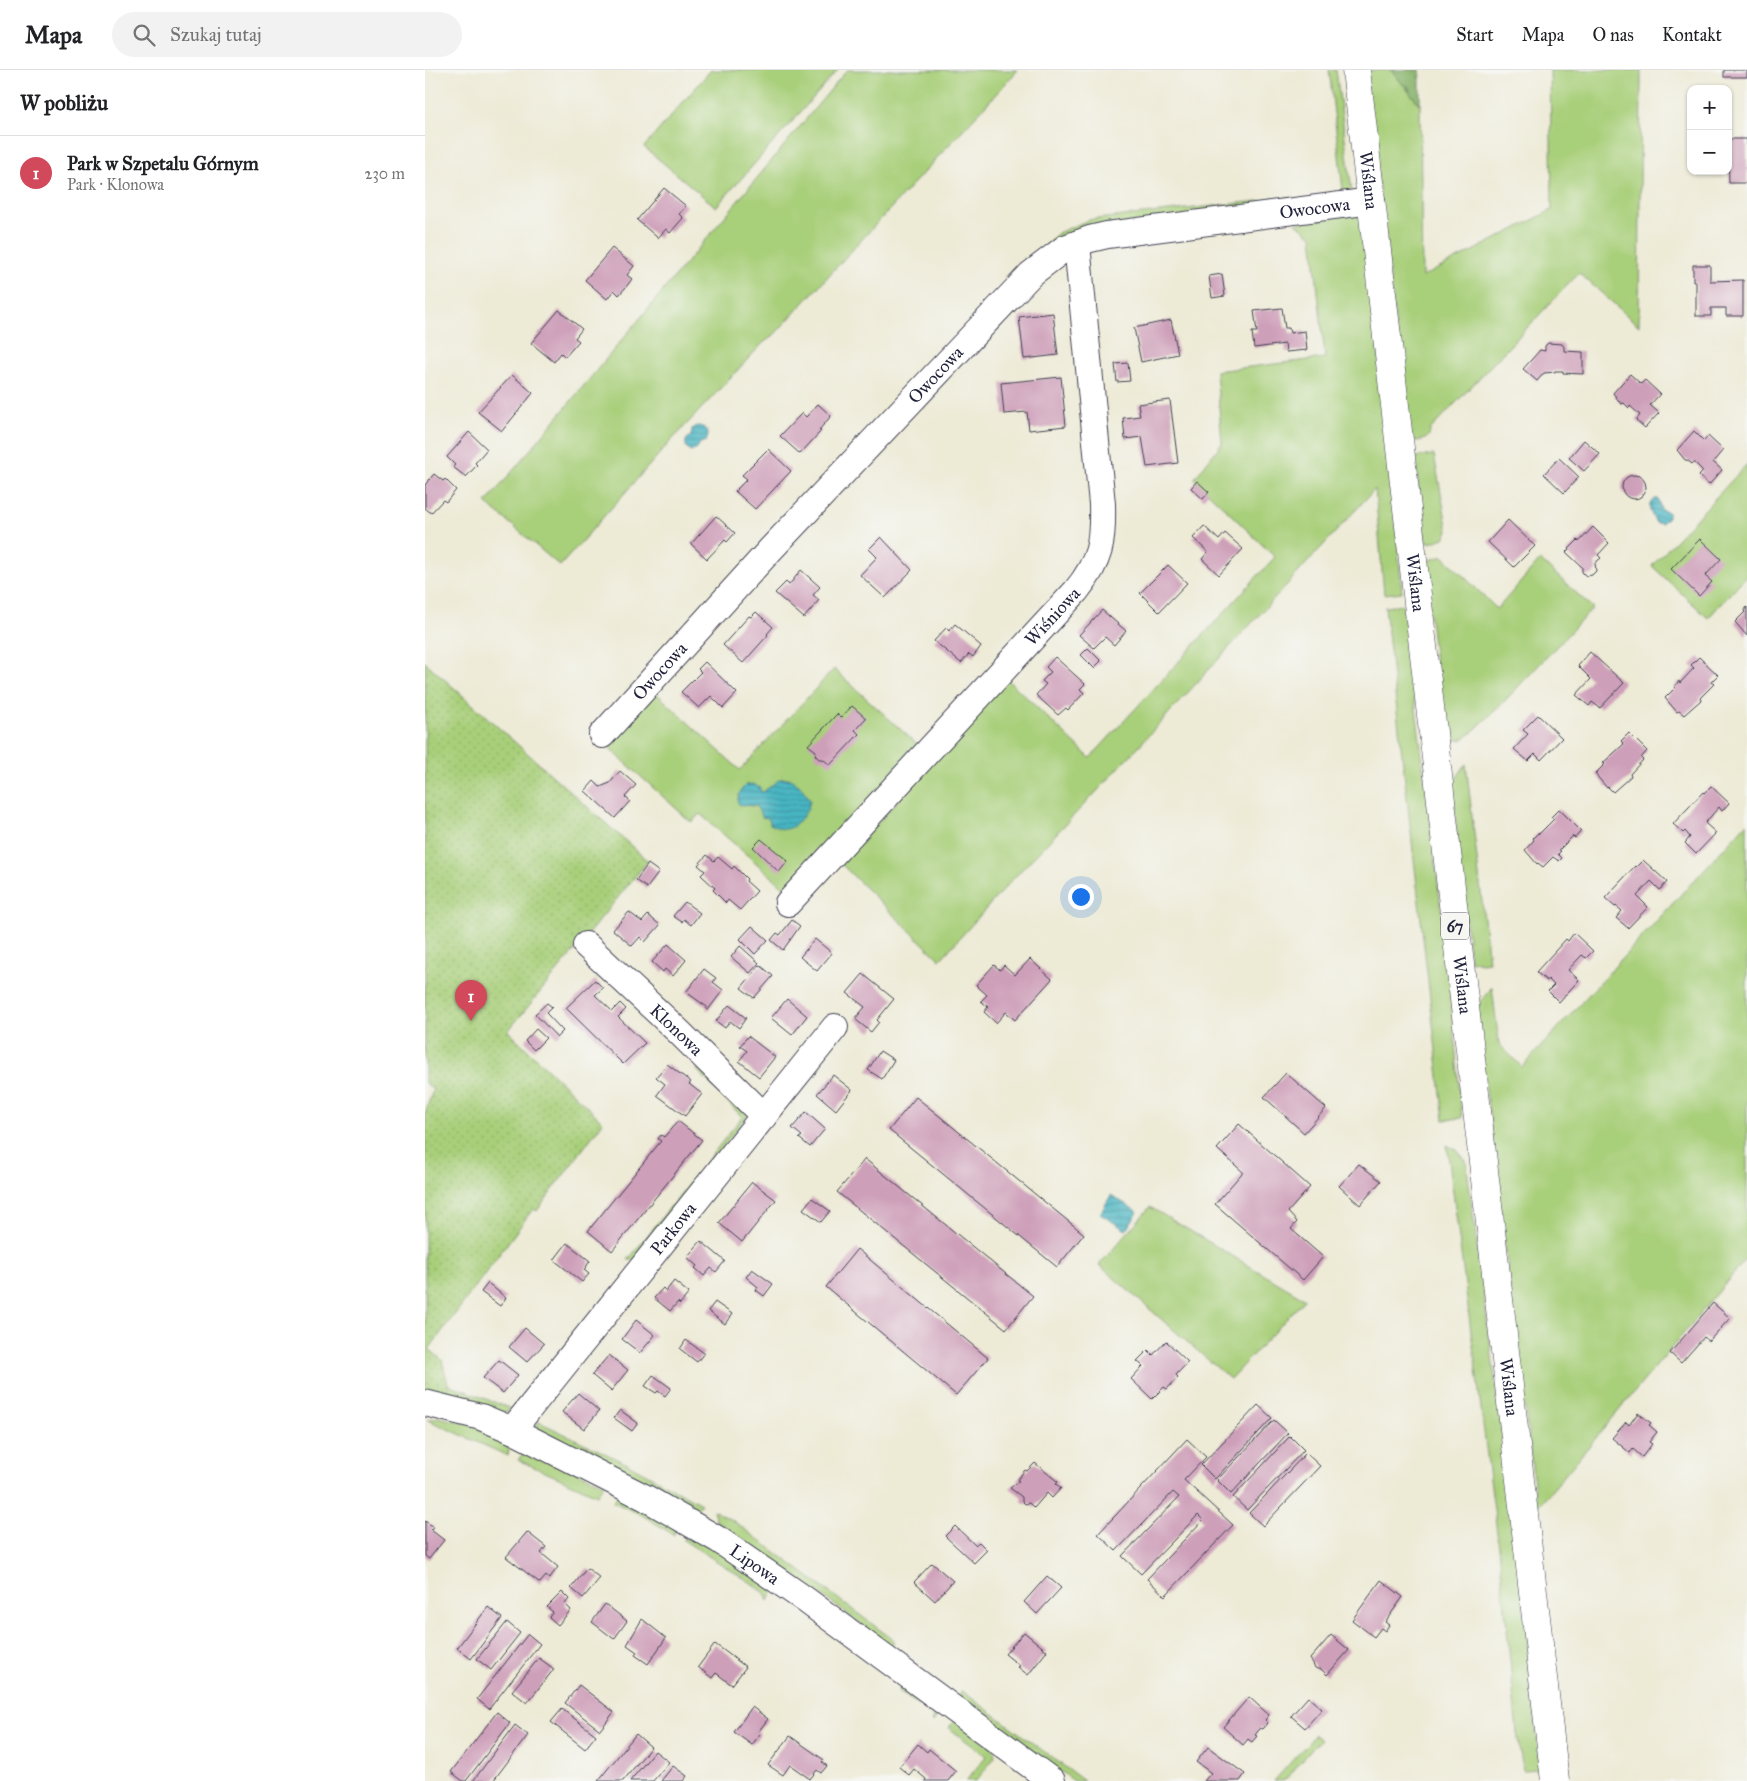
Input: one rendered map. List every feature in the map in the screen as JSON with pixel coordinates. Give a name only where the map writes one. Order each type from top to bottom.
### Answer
[{"type":"main road","name":"Wiślana","points":[[1356,70],[1555,1781]]},
{"type":"street","name":"Owocowa","points":[[602,735],[771,549],[1031,274],[1057,254],[1077,244],[1131,230],[1372,200]]},
{"type":"street","name":"Wiśniowa","points":[[788,903],[1076,591],[1095,563],[1102,532],[1102,504],[1077,244]]},
{"type":"street","name":"Klonowa","points":[[586,945],[678,1031],[764,1116]]},
{"type":"street","name":"Parkowa","points":[[512,1430],[835,1027]]},
{"type":"street","name":"Lipowa","points":[[425,1403],[481,1417],[512,1430],[646,1498],[719,1540],[803,1598],[1052,1781]]},
{"type":"green space","points":[[711,70],[838,70],[716,207],[644,147]]},
{"type":"green space","points":[[847,70],[1018,70],[773,336],[763,343],[669,443],[560,566],[486,503]]},
{"type":"green space","points":[[1329,70],[1336,70],[1352,192],[1322,195],[1343,190]]},
{"type":"green space","points":[[1365,70],[1391,70],[1420,105],[1422,277],[1552,210],[1550,70],[1641,70],[1639,326],[1579,273],[1430,430],[1428,437],[1418,441],[1409,438]]},
{"type":"green space","points":[[1391,70],[1420,70],[1420,105]]},
{"type":"green space","points":[[1294,197],[1295,204],[1042,249],[1058,233],[1088,220]]},
{"type":"green space","points":[[1362,213],[1385,412],[1402,592],[1384,594],[1375,489],[940,960],[841,864],[1007,679],[1090,758],[1275,557],[1194,479],[1222,443],[1216,371],[1325,358],[1312,236],[1296,223]]},
{"type":"green space","points":[[1434,455],[1448,531],[1444,538],[1430,543],[1426,542],[1425,537],[1415,457]]},
{"type":"green space","points":[[1747,464],[1747,575],[1708,618],[1652,566]]},
{"type":"green space","points":[[1443,556],[1497,609],[1540,560],[1593,608],[1499,707],[1461,740],[1451,740],[1443,736],[1424,562]]},
{"type":"green space","points":[[1403,605],[1447,956],[1462,1118],[1444,1120],[1385,607]]},
{"type":"green space","points":[[425,662],[648,861],[508,1031],[603,1122],[537,1211],[533,1209],[429,1349],[442,1360],[448,1384],[448,1394],[425,1390],[425,1113],[433,1090],[425,1083]]},
{"type":"green space","points":[[834,669],[919,746],[787,890],[700,814],[691,822],[607,746],[656,693],[740,770]]},
{"type":"green space","points":[[1466,764],[1489,962],[1481,963],[1470,960],[1452,784]]},
{"type":"green space","points":[[1747,823],[1747,1258],[1537,1508],[1476,1007],[1492,987],[1499,1044],[1522,1067]]},
{"type":"green space","points":[[698,1068],[748,1115],[635,1260],[628,1260],[742,1117],[697,1070]]},
{"type":"green space","points":[[1447,1145],[1457,1150],[1466,1161],[1521,1575],[1540,1769],[1523,1770],[1517,1733],[1499,1548]]},
{"type":"green space","points":[[1150,1207],[1305,1299],[1230,1379],[1099,1265]]},
{"type":"green space","points":[[448,1384],[509,1408],[508,1411],[500,1413],[448,1394]]},
{"type":"green space","points":[[439,1417],[477,1426],[510,1441],[508,1456],[428,1420]]},
{"type":"green space","points":[[537,1421],[628,1464],[701,1504],[695,1512],[622,1470],[538,1429]]},
{"type":"green space","points":[[526,1449],[604,1484],[597,1495],[518,1460]]},
{"type":"green space","points":[[619,1494],[675,1523],[674,1535],[642,1515],[613,1502]]},
{"type":"green space","points":[[713,1510],[732,1520],[895,1641],[891,1646],[769,1557],[716,1521]]},
{"type":"green space","points":[[693,1534],[774,1591],[768,1601],[765,1593],[750,1582],[683,1540]]},
{"type":"green space","points":[[905,1683],[942,1710],[933,1723],[933,1716],[899,1691]]},
{"type":"green space","points":[[962,1691],[1084,1781],[1074,1781],[959,1696]]},
{"type":"green space","points":[[954,1720],[993,1747],[995,1757],[976,1781],[966,1781],[986,1756],[949,1728]]},
{"type":"green space","points":[[1315,1735],[1321,1739],[1284,1781],[1274,1781]]},
{"type":"water","points":[[697,426],[703,427],[708,435],[706,441],[700,443],[696,450],[690,451],[686,441],[691,436],[692,429]]},
{"type":"water","points":[[1654,499],[1658,499],[1661,510],[1668,512],[1668,517],[1662,523],[1656,523],[1650,511],[1650,504]]},
{"type":"water","points":[[789,778],[801,787],[810,800],[802,818],[794,826],[785,829],[770,824],[766,817],[763,818],[756,806],[740,805],[738,803],[740,793],[746,785],[753,784],[763,792],[780,779]]},
{"type":"water","points":[[1111,1195],[1138,1212],[1126,1230],[1100,1214]]},
{"type":"building","points":[[1724,70],[1747,70],[1747,77],[1724,77]]},
{"type":"building","points":[[1732,139],[1747,139],[1747,183],[1729,183],[1729,175],[1732,175]]},
{"type":"building","points":[[664,188],[686,206],[679,214],[683,218],[670,233],[666,229],[658,238],[637,220]]},
{"type":"building","points":[[612,248],[634,266],[627,275],[632,279],[626,287],[619,295],[614,290],[607,299],[585,280]]},
{"type":"building","points":[[1693,265],[1710,265],[1710,281],[1743,280],[1743,316],[1726,316],[1726,308],[1711,308],[1711,316],[1696,316],[1696,282],[1693,282]]},
{"type":"building","points":[[1222,274],[1225,296],[1212,298],[1209,276]]},
{"type":"building","points":[[1282,308],[1285,328],[1289,328],[1290,333],[1305,331],[1307,350],[1286,352],[1285,344],[1254,348],[1252,332],[1257,332],[1254,311]]},
{"type":"building","points":[[559,310],[582,329],[575,338],[579,341],[565,357],[561,353],[554,362],[531,343]]},
{"type":"building","points":[[1053,313],[1058,355],[1024,359],[1019,317]]},
{"type":"building","points":[[1171,320],[1178,354],[1141,362],[1134,328]]},
{"type":"building","points":[[1548,343],[1562,344],[1564,351],[1583,352],[1583,374],[1555,371],[1544,373],[1537,381],[1523,369],[1540,350],[1545,351],[1545,346]]},
{"type":"building","points":[[1128,363],[1130,381],[1117,382],[1115,364]]},
{"type":"building","points":[[1630,374],[1641,384],[1645,380],[1660,394],[1650,405],[1659,413],[1645,428],[1636,420],[1640,415],[1630,406],[1629,408],[1624,403],[1621,404],[1613,393]]},
{"type":"building","points":[[512,375],[533,393],[502,431],[478,412]]},
{"type":"building","points":[[1061,377],[1066,426],[1029,430],[1027,412],[1004,414],[1001,383]]},
{"type":"building","points":[[1170,400],[1178,463],[1147,467],[1142,437],[1125,439],[1123,418],[1140,416],[1138,404]]},
{"type":"building","points":[[818,404],[831,416],[819,430],[821,431],[800,454],[780,436],[802,413],[806,417]]},
{"type":"building","points":[[1694,431],[1704,441],[1708,436],[1723,450],[1713,462],[1722,470],[1709,485],[1699,476],[1703,471],[1694,462],[1692,464],[1685,460],[1677,450]]},
{"type":"building","points":[[469,432],[487,449],[475,463],[477,465],[466,477],[453,467],[455,465],[447,457]]},
{"type":"building","points":[[1584,440],[1600,454],[1584,471],[1569,458]]},
{"type":"building","points":[[768,449],[791,471],[755,509],[735,491],[747,479],[742,475]]},
{"type":"building","points":[[1559,458],[1579,477],[1564,493],[1544,474]]},
{"type":"building","points":[[434,474],[443,481],[445,479],[456,490],[446,502],[443,500],[431,513],[425,508],[425,485]]},
{"type":"building","points":[[1634,475],[1643,478],[1646,487],[1643,496],[1634,499],[1625,496],[1622,487],[1625,478]]},
{"type":"building","points":[[1197,481],[1209,492],[1203,499],[1191,488]]},
{"type":"building","points":[[716,516],[735,533],[727,542],[725,540],[707,559],[691,544]]},
{"type":"building","points":[[1508,520],[1535,546],[1514,567],[1488,542]]},
{"type":"building","points":[[1204,526],[1219,540],[1225,533],[1243,549],[1219,575],[1202,559],[1208,552],[1193,538]]},
{"type":"building","points":[[1593,527],[1609,543],[1598,555],[1601,558],[1595,563],[1596,571],[1592,575],[1586,576],[1582,572],[1582,567],[1566,552]]},
{"type":"building","points":[[881,537],[912,570],[885,598],[860,575],[877,557],[869,549]]},
{"type":"building","points":[[1700,539],[1721,559],[1705,576],[1712,582],[1699,596],[1671,569]]},
{"type":"building","points":[[1168,565],[1187,583],[1159,612],[1140,593]]},
{"type":"building","points":[[801,570],[820,587],[813,595],[819,600],[804,618],[775,593],[786,582],[789,585]]},
{"type":"building","points":[[1747,607],[1747,636],[1735,622],[1745,612]]},
{"type":"building","points":[[1102,610],[1126,631],[1114,645],[1105,637],[1094,648],[1079,635]]},
{"type":"building","points":[[756,612],[773,627],[743,663],[723,645],[749,616],[751,617]]},
{"type":"building","points":[[955,624],[981,646],[973,657],[969,654],[961,663],[934,641],[946,628],[949,631]]},
{"type":"building","points":[[1088,648],[1101,661],[1094,668],[1081,655]]},
{"type":"building","points":[[1590,652],[1624,683],[1600,708],[1592,702],[1589,706],[1576,695],[1591,679],[1578,666]]},
{"type":"building","points":[[1055,657],[1085,684],[1080,689],[1084,693],[1068,710],[1066,708],[1058,715],[1036,695],[1046,684],[1042,681],[1051,672],[1046,667]]},
{"type":"building","points":[[1699,657],[1718,675],[1711,682],[1714,684],[1700,698],[1701,700],[1684,715],[1679,711],[1677,712],[1665,698],[1679,681],[1680,683],[1694,668],[1691,665]]},
{"type":"building","points":[[705,662],[737,693],[723,708],[711,696],[699,708],[681,692],[701,672],[698,669]]},
{"type":"building","points":[[852,706],[866,718],[855,730],[859,734],[830,765],[823,759],[819,759],[815,755],[816,751],[808,745],[837,714],[841,718]]},
{"type":"building","points":[[1538,715],[1562,738],[1541,760],[1535,754],[1528,761],[1514,749],[1528,734],[1523,730]]},
{"type":"building","points":[[1629,733],[1647,751],[1641,758],[1643,760],[1630,774],[1631,776],[1613,792],[1595,774],[1605,764],[1603,763],[1624,744],[1621,741]]},
{"type":"building","points":[[620,771],[636,785],[625,797],[630,801],[615,818],[585,791],[594,781],[600,787],[610,783]]},
{"type":"building","points":[[1711,786],[1729,803],[1722,811],[1719,807],[1705,823],[1716,833],[1696,854],[1685,843],[1690,837],[1685,831],[1683,833],[1673,824]]},
{"type":"building","points":[[1559,809],[1581,831],[1559,850],[1561,851],[1558,854],[1562,858],[1559,861],[1553,857],[1543,867],[1537,864],[1525,850],[1534,840],[1533,838],[1554,819],[1551,817]]},
{"type":"building","points":[[761,839],[788,861],[779,872],[753,847]]},
{"type":"building","points":[[707,855],[714,861],[718,857],[732,869],[734,866],[757,891],[740,910],[728,900],[726,903],[713,890],[715,888],[701,875],[705,871],[698,865]]},
{"type":"building","points":[[1643,860],[1667,882],[1660,890],[1651,881],[1637,896],[1648,907],[1628,928],[1616,918],[1622,911],[1605,898]]},
{"type":"building","points":[[648,864],[659,872],[647,888],[636,880]]},
{"type":"building","points":[[685,902],[700,913],[691,925],[684,919],[682,922],[673,916]]},
{"type":"building","points":[[629,912],[642,922],[648,915],[660,925],[645,942],[640,937],[632,946],[613,930]]},
{"type":"building","points":[[792,920],[800,926],[783,950],[771,940],[777,933],[780,935]]},
{"type":"building","points":[[752,926],[768,940],[755,954],[740,939]]},
{"type":"building","points":[[1574,933],[1593,951],[1586,958],[1582,955],[1568,970],[1579,980],[1559,1002],[1548,991],[1554,985],[1536,972],[1566,939],[1568,941]]},
{"type":"building","points":[[815,939],[832,953],[817,971],[800,957]]},
{"type":"building","points":[[668,944],[686,960],[673,976],[665,969],[663,972],[652,962]]},
{"type":"building","points":[[740,946],[759,963],[750,973],[731,957]]},
{"type":"building","points":[[1030,959],[1052,979],[1015,1020],[1006,1012],[996,1023],[984,1012],[988,1007],[981,1001],[987,995],[976,985],[994,965],[1000,970],[1004,965],[1015,975]]},
{"type":"building","points":[[760,965],[773,976],[754,998],[741,988]]},
{"type":"building","points":[[704,969],[716,978],[713,982],[723,990],[708,1010],[706,1009],[707,1007],[686,992]]},
{"type":"building","points":[[863,974],[894,999],[877,1020],[879,1022],[871,1032],[855,1019],[865,1007],[847,993]]},
{"type":"building","points":[[595,980],[603,988],[595,995],[612,1011],[620,1003],[626,1009],[618,1017],[645,1043],[623,1064],[566,1008]]},
{"type":"building","points":[[787,999],[807,1016],[792,1035],[771,1018]]},
{"type":"building","points":[[547,1003],[552,1007],[546,1013],[563,1031],[557,1037],[535,1014]]},
{"type":"building","points":[[729,1005],[746,1018],[739,1028],[730,1021],[725,1028],[716,1021]]},
{"type":"building","points":[[536,1029],[546,1038],[534,1050],[525,1041]]},
{"type":"building","points":[[748,1036],[775,1057],[759,1077],[739,1061],[747,1051],[740,1046]]},
{"type":"building","points":[[880,1051],[894,1060],[882,1079],[868,1070]]},
{"type":"building","points":[[667,1064],[691,1082],[689,1084],[702,1094],[685,1116],[657,1095],[665,1084],[656,1077]]},
{"type":"building","points":[[1286,1073],[1326,1108],[1304,1133],[1264,1097]]},
{"type":"building","points":[[833,1075],[852,1090],[836,1110],[817,1094]]},
{"type":"building","points":[[916,1097],[1084,1234],[1057,1267],[889,1130]]},
{"type":"building","points":[[806,1112],[825,1129],[810,1147],[799,1138],[802,1136],[792,1128]]},
{"type":"building","points":[[678,1121],[702,1140],[612,1251],[588,1231],[661,1141],[658,1139],[661,1135],[664,1137]]},
{"type":"building","points":[[1239,1124],[1310,1187],[1288,1212],[1297,1222],[1291,1229],[1323,1257],[1303,1280],[1215,1204],[1243,1172],[1217,1149]]},
{"type":"building","points":[[865,1159],[1033,1296],[1006,1329],[837,1192]]},
{"type":"building","points":[[1359,1164],[1381,1181],[1360,1205],[1339,1186]]},
{"type":"building","points":[[752,1182],[776,1200],[742,1242],[719,1223]]},
{"type":"building","points":[[812,1198],[830,1211],[821,1222],[803,1209]]},
{"type":"building","points":[[701,1241],[725,1261],[716,1272],[711,1268],[704,1276],[687,1257]]},
{"type":"building","points":[[567,1243],[590,1261],[584,1270],[589,1274],[582,1282],[554,1260]]},
{"type":"building","points":[[857,1249],[988,1358],[956,1395],[826,1287]]},
{"type":"building","points":[[752,1269],[773,1284],[764,1296],[756,1290],[758,1287],[746,1277]]},
{"type":"building","points":[[674,1281],[689,1293],[680,1304],[678,1302],[670,1311],[654,1298],[663,1288],[666,1291]]},
{"type":"building","points":[[488,1283],[506,1298],[500,1306],[481,1292]]},
{"type":"building","points":[[715,1302],[732,1314],[725,1324],[708,1311]]},
{"type":"building","points":[[1713,1303],[1730,1318],[1709,1341],[1704,1337],[1681,1363],[1670,1353]]},
{"type":"building","points":[[636,1320],[655,1335],[640,1353],[622,1339]]},
{"type":"building","points":[[525,1328],[544,1344],[527,1362],[509,1347]]},
{"type":"building","points":[[686,1340],[704,1353],[697,1362],[680,1349]]},
{"type":"building","points":[[1166,1341],[1188,1362],[1167,1389],[1164,1387],[1152,1399],[1131,1379],[1143,1366],[1137,1361],[1148,1350],[1153,1355]]},
{"type":"building","points":[[609,1355],[628,1370],[611,1391],[592,1375]]},
{"type":"building","points":[[499,1360],[518,1375],[503,1393],[483,1378]]},
{"type":"building","points":[[653,1375],[671,1388],[665,1396],[645,1386]]},
{"type":"building","points":[[578,1393],[599,1411],[584,1429],[562,1412]]},
{"type":"building","points":[[1258,1405],[1272,1418],[1215,1479],[1201,1465]]},
{"type":"building","points":[[620,1410],[638,1423],[632,1431],[614,1418]]},
{"type":"building","points":[[1638,1413],[1651,1423],[1649,1425],[1657,1432],[1649,1442],[1652,1444],[1642,1457],[1633,1449],[1630,1453],[1612,1438],[1626,1422],[1629,1425]]},
{"type":"building","points":[[1274,1420],[1288,1433],[1231,1494],[1217,1480]]},
{"type":"building","points":[[1290,1436],[1304,1450],[1247,1510],[1233,1497]]},
{"type":"building","points":[[1187,1439],[1206,1457],[1184,1480],[1233,1525],[1165,1596],[1147,1579],[1203,1520],[1198,1515],[1141,1574],[1122,1556],[1179,1497],[1173,1492],[1116,1551],[1098,1534]]},
{"type":"building","points":[[1306,1453],[1320,1466],[1263,1526],[1249,1513]]},
{"type":"building","points":[[1035,1463],[1058,1482],[1056,1484],[1061,1488],[1052,1498],[1047,1493],[1034,1508],[1029,1503],[1025,1504],[1022,1501],[1022,1497],[1010,1488],[1019,1481],[1017,1480],[1025,1470],[1027,1471]]},
{"type":"building","points":[[425,1521],[434,1527],[431,1530],[444,1540],[429,1559],[425,1556]]},
{"type":"building","points":[[955,1526],[975,1545],[979,1542],[987,1550],[974,1563],[945,1536]]},
{"type":"building","points":[[527,1532],[546,1547],[541,1553],[558,1567],[549,1579],[546,1576],[540,1583],[506,1557]]},
{"type":"building","points":[[932,1563],[953,1581],[935,1601],[914,1582]]},
{"type":"building","points":[[587,1568],[600,1578],[583,1598],[571,1588]]},
{"type":"building","points":[[1047,1576],[1061,1588],[1037,1614],[1024,1602]]},
{"type":"building","points":[[1381,1580],[1403,1597],[1385,1622],[1389,1625],[1385,1631],[1381,1628],[1374,1637],[1352,1620]]},
{"type":"building","points":[[562,1592],[569,1599],[565,1604],[571,1610],[558,1625],[549,1617],[553,1612],[547,1607]]},
{"type":"building","points":[[605,1604],[627,1621],[614,1639],[592,1622]]},
{"type":"building","points":[[488,1607],[502,1618],[471,1659],[457,1648]]},
{"type":"building","points":[[642,1619],[666,1638],[648,1664],[635,1655],[637,1652],[627,1645]]},
{"type":"building","points":[[507,1622],[520,1633],[491,1670],[477,1659]]},
{"type":"building","points":[[1024,1632],[1047,1651],[1028,1675],[1005,1654]]},
{"type":"building","points":[[528,1634],[540,1644],[489,1709],[477,1699]]},
{"type":"building","points":[[1331,1635],[1349,1650],[1327,1675],[1321,1669],[1314,1667],[1310,1659]]},
{"type":"building","points":[[715,1644],[746,1667],[732,1685],[716,1673],[712,1678],[698,1667]]},
{"type":"building","points":[[539,1658],[554,1669],[527,1703],[512,1691]]},
{"type":"building","points":[[579,1685],[614,1712],[600,1730],[565,1703]]},
{"type":"building","points":[[1249,1697],[1269,1715],[1265,1720],[1268,1723],[1263,1729],[1261,1728],[1258,1731],[1255,1735],[1257,1736],[1252,1742],[1248,1739],[1243,1745],[1223,1727]]},
{"type":"building","points":[[1308,1697],[1322,1709],[1305,1728],[1291,1716]]},
{"type":"building","points":[[752,1707],[768,1719],[758,1732],[760,1734],[752,1745],[734,1732]]},
{"type":"building","points":[[562,1709],[596,1735],[585,1749],[551,1722]]},
{"type":"building","points":[[497,1712],[510,1723],[466,1781],[463,1781],[451,1772]]},
{"type":"building","points":[[515,1725],[528,1735],[493,1781],[473,1781]]},
{"type":"building","points":[[636,1734],[651,1747],[623,1781],[598,1781]]},
{"type":"building","points":[[790,1736],[824,1760],[822,1762],[827,1766],[821,1773],[817,1770],[810,1779],[790,1765],[783,1775],[768,1765]]},
{"type":"building","points":[[918,1744],[927,1752],[929,1749],[956,1771],[948,1781],[925,1781],[926,1779],[914,1769],[909,1775],[899,1767]]},
{"type":"building","points":[[1208,1747],[1245,1774],[1240,1781],[1204,1781],[1211,1773],[1196,1762]]},
{"type":"building","points":[[655,1751],[669,1762],[653,1781],[630,1781]]},
{"type":"building","points":[[673,1766],[687,1776],[683,1781],[661,1781]]},
{"type":"place","name":"Park w Szpetalu Górnym","points":[[471,1021]]}]
